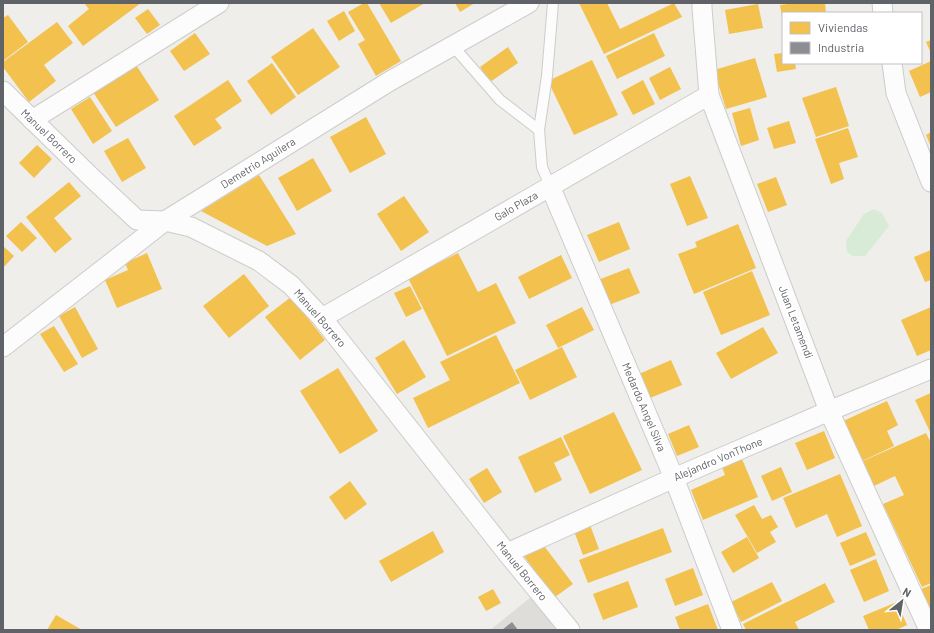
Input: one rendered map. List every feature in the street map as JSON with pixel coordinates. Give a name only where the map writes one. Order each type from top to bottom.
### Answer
[{"type":"street","points":[[32,120],[219,3]]},
{"type":"street","name":"Demetrio Aguilera","points":[[3,347],[165,221],[390,81],[529,3]]},
{"type":"street","name":"Juan Letamendi","points":[[702,3],[709,95],[829,411],[929,630]]},
{"type":"street","points":[[892,64],[896,93],[931,182]]},
{"type":"street","name":"Manuel Borrero","points":[[3,91],[136,220],[165,221],[191,227],[259,261],[291,285],[322,318],[507,553],[570,630]]},
{"type":"street","name":"Galo Plaza","points":[[322,318],[709,95]]},
{"type":"street","name":"Medardo Angel Silva","points":[[550,186],[674,478],[732,630]]},
{"type":"street","name":"Alejandro VonThone","points":[[507,553],[674,478],[931,369]]},
{"type":"lane","points":[[550,186],[542,167],[539,130],[554,3]]},
{"type":"lane","points":[[453,46],[500,100],[539,130]]},
{"type":"shaded area","points":[[531,597],[557,630],[490,630]]},
{"type":"green space","points":[[874,209],[882,213],[889,226],[865,256],[853,256],[847,252],[846,241],[864,214]]},
{"type":"building: Viviendas","points":[[84,3],[141,3],[83,46],[68,26],[89,9]]},
{"type":"building: Viviendas","points":[[364,3],[367,3],[401,61],[376,76],[358,44],[365,40],[348,12]]},
{"type":"building: Viviendas","points":[[379,3],[425,3],[391,23]]},
{"type":"building: Viviendas","points":[[455,3],[475,3],[460,12]]},
{"type":"building: Viviendas","points":[[579,3],[607,3],[620,29],[674,3],[682,17],[604,54]]},
{"type":"building: Viviendas","points":[[795,3],[825,3],[826,12],[782,12],[782,17],[780,5]]},
{"type":"building: Viviendas","points":[[758,4],[763,28],[729,34],[725,10]]},
{"type":"building: Viviendas","points":[[148,9],[160,25],[147,34],[135,18]]},
{"type":"building: Viviendas","points":[[344,11],[355,31],[339,41],[327,21]]},
{"type":"building: Viviendas","points":[[8,15],[28,42],[3,61],[3,18]]},
{"type":"building: Viviendas","points":[[57,22],[73,43],[44,65],[56,81],[29,102],[3,67],[3,62]]},
{"type":"building: Viviendas","points":[[313,28],[340,67],[298,95],[271,57]]},
{"type":"building: Viviendas","points":[[195,33],[210,54],[184,71],[170,51]]},
{"type":"building: Viviendas","points":[[654,33],[665,56],[617,79],[606,56]]},
{"type":"building: Viviendas","points":[[931,40],[931,53],[926,42]]},
{"type":"building: Viviendas","points":[[508,47],[518,63],[490,82],[480,67]]},
{"type":"building: Viviendas","points":[[782,53],[782,64],[795,64],[796,69],[777,72],[774,54]]},
{"type":"building: Viviendas","points":[[755,58],[767,97],[726,109],[714,70]]},
{"type":"building: Viviendas","points":[[592,60],[618,115],[574,135],[548,81]]},
{"type":"building: Viviendas","points":[[931,61],[931,92],[920,97],[909,71]]},
{"type":"building: Viviendas","points":[[272,63],[296,97],[271,115],[247,81]]},
{"type":"building: Viviendas","points":[[136,65],[159,100],[116,127],[93,92]]},
{"type":"building: Viviendas","points":[[670,67],[681,89],[660,100],[649,78]]},
{"type":"building: Viviendas","points":[[228,80],[242,101],[215,119],[222,128],[194,146],[174,116]]},
{"type":"building: Viviendas","points":[[643,80],[655,104],[633,115],[621,92]]},
{"type":"building: Viviendas","points":[[836,87],[849,126],[816,137],[802,98]]},
{"type":"building: Viviendas","points":[[90,97],[112,131],[93,144],[71,109]]},
{"type":"building: Viviendas","points":[[750,108],[759,140],[741,146],[732,113]]},
{"type":"building: Viviendas","points":[[366,117],[386,154],[350,173],[330,137]]},
{"type":"building: Viviendas","points":[[789,121],[796,143],[774,149],[767,128]]},
{"type":"building: Viviendas","points":[[848,128],[858,157],[839,163],[844,179],[831,184],[815,139]]},
{"type":"building: Viviendas","points":[[931,132],[931,147],[926,135]]},
{"type":"building: Viviendas","points":[[128,138],[146,168],[122,182],[104,151]]},
{"type":"building: Viviendas","points":[[37,145],[52,159],[34,178],[19,163]]},
{"type":"building: Viviendas","points":[[313,158],[332,191],[297,211],[278,178]]},
{"type":"building: Viviendas","points":[[259,175],[296,234],[267,246],[201,211]]},
{"type":"building: Viviendas","points":[[690,176],[708,218],[687,226],[670,184]]},
{"type":"building: Viviendas","points":[[776,177],[787,205],[768,212],[757,184]]},
{"type":"building: Viviendas","points":[[69,182],[81,196],[54,218],[72,239],[55,253],[26,217]]},
{"type":"building: Viviendas","points":[[404,196],[429,232],[401,251],[377,214]]},
{"type":"building: Viviendas","points":[[21,222],[37,238],[22,252],[6,236]]},
{"type":"building: Viviendas","points":[[619,222],[630,249],[599,262],[587,235]]},
{"type":"building: Viviendas","points":[[738,224],[756,268],[694,294],[678,254],[697,247],[695,242]]},
{"type":"building: Viviendas","points":[[3,246],[14,256],[3,268]]},
{"type":"building: Viviendas","points":[[931,250],[931,280],[925,282],[914,257]]},
{"type":"building: Viviendas","points":[[147,253],[162,289],[117,308],[105,280],[128,270],[125,263]]},
{"type":"building: Viviendas","points":[[458,253],[478,292],[496,283],[516,323],[447,356],[408,278]]},
{"type":"building: Viviendas","points":[[561,255],[572,278],[529,299],[518,277]]},
{"type":"building: Viviendas","points":[[629,268],[640,293],[609,305],[598,280]]},
{"type":"building: Viviendas","points":[[752,271],[770,315],[721,335],[703,292]]},
{"type":"building: Viviendas","points":[[244,274],[269,306],[229,338],[203,306]]},
{"type":"building: Viviendas","points":[[410,286],[422,309],[406,317],[394,293]]},
{"type":"building: Viviendas","points":[[291,297],[325,340],[300,360],[265,317]]},
{"type":"building: Viviendas","points":[[75,307],[98,349],[82,358],[59,316]]},
{"type":"building: Viviendas","points":[[582,307],[594,330],[558,348],[546,325]]},
{"type":"building: Viviendas","points":[[931,307],[931,350],[917,356],[901,320]]},
{"type":"building: Viviendas","points":[[54,326],[78,364],[64,372],[40,334]]},
{"type":"building: Viviendas","points":[[763,327],[778,353],[731,379],[716,353]]},
{"type":"building: Viviendas","points":[[496,335],[520,383],[428,428],[413,398],[450,380],[440,362]]},
{"type":"building: Viviendas","points":[[404,340],[426,377],[397,394],[375,358]]},
{"type":"building: Viviendas","points":[[562,347],[577,377],[530,400],[515,370]]},
{"type":"building: Viviendas","points":[[671,360],[682,385],[650,398],[639,374]]},
{"type":"building: Viviendas","points":[[338,368],[378,431],[340,454],[300,391]]},
{"type":"building: Viviendas","points":[[931,393],[931,434],[915,400]]},
{"type":"building: Viviendas","points":[[887,401],[898,425],[887,431],[894,446],[860,462],[841,422]]},
{"type":"building: Viviendas","points":[[614,412],[642,470],[590,494],[563,436]]},
{"type":"building: Viviendas","points":[[689,425],[699,447],[677,456],[668,434]]},
{"type":"building: Viviendas","points":[[824,431],[835,458],[807,470],[795,443]]},
{"type":"building: Viviendas","points":[[926,433],[931,443],[931,583],[922,587],[883,504],[904,495],[895,476],[874,486],[863,461]]},
{"type":"building: Viviendas","points":[[561,437],[570,455],[554,463],[562,480],[535,493],[518,457]]},
{"type":"building: Viviendas","points":[[742,459],[758,497],[703,520],[691,490],[725,475],[722,467]]},
{"type":"building: Viviendas","points":[[781,467],[792,492],[772,501],[761,476]]},
{"type":"building: Viviendas","points":[[487,468],[502,492],[484,503],[469,479]]},
{"type":"building: Viviendas","points":[[840,474],[862,526],[837,537],[827,514],[796,528],[783,498]]},
{"type":"building: Viviendas","points":[[350,481],[367,504],[345,520],[329,497]]},
{"type":"building: Viviendas","points":[[754,505],[762,519],[771,515],[778,527],[770,532],[776,542],[757,553],[735,515]]},
{"type":"building: Viviendas","points":[[590,525],[599,549],[583,555],[574,531]]},
{"type":"building: Viviendas","points":[[663,528],[672,552],[588,583],[579,560]]},
{"type":"building: Viviendas","points":[[433,531],[444,552],[391,582],[379,561]]},
{"type":"building: Viviendas","points":[[866,532],[876,555],[850,566],[840,543]]},
{"type":"building: Viviendas","points":[[747,537],[759,558],[733,573],[721,552]]},
{"type":"building: Viviendas","points":[[541,542],[573,584],[555,597],[523,555]]},
{"type":"building: Viviendas","points":[[876,559],[889,591],[864,602],[850,570]]},
{"type":"building: Viviendas","points":[[693,568],[703,595],[675,606],[665,579]]},
{"type":"building: Viviendas","points":[[628,581],[638,607],[603,620],[593,594]]},
{"type":"building: Viviendas","points":[[772,582],[782,601],[741,622],[731,602]]},
{"type":"building: Viviendas","points":[[825,583],[835,602],[795,622],[799,630],[746,630],[743,624]]},
{"type":"building: Viviendas","points":[[931,585],[931,610],[921,589]]},
{"type":"building: Viviendas","points":[[493,589],[501,603],[486,611],[478,597]]},
{"type":"building: Viviendas","points":[[897,602],[907,625],[896,630],[869,630],[863,616]]},
{"type":"building: Viviendas","points":[[708,604],[718,630],[680,630],[675,617]]},
{"type":"building: Viviendas","points":[[56,615],[82,630],[47,630]]},
{"type":"building: Industria","points":[[512,622],[518,630],[502,630]]}]
